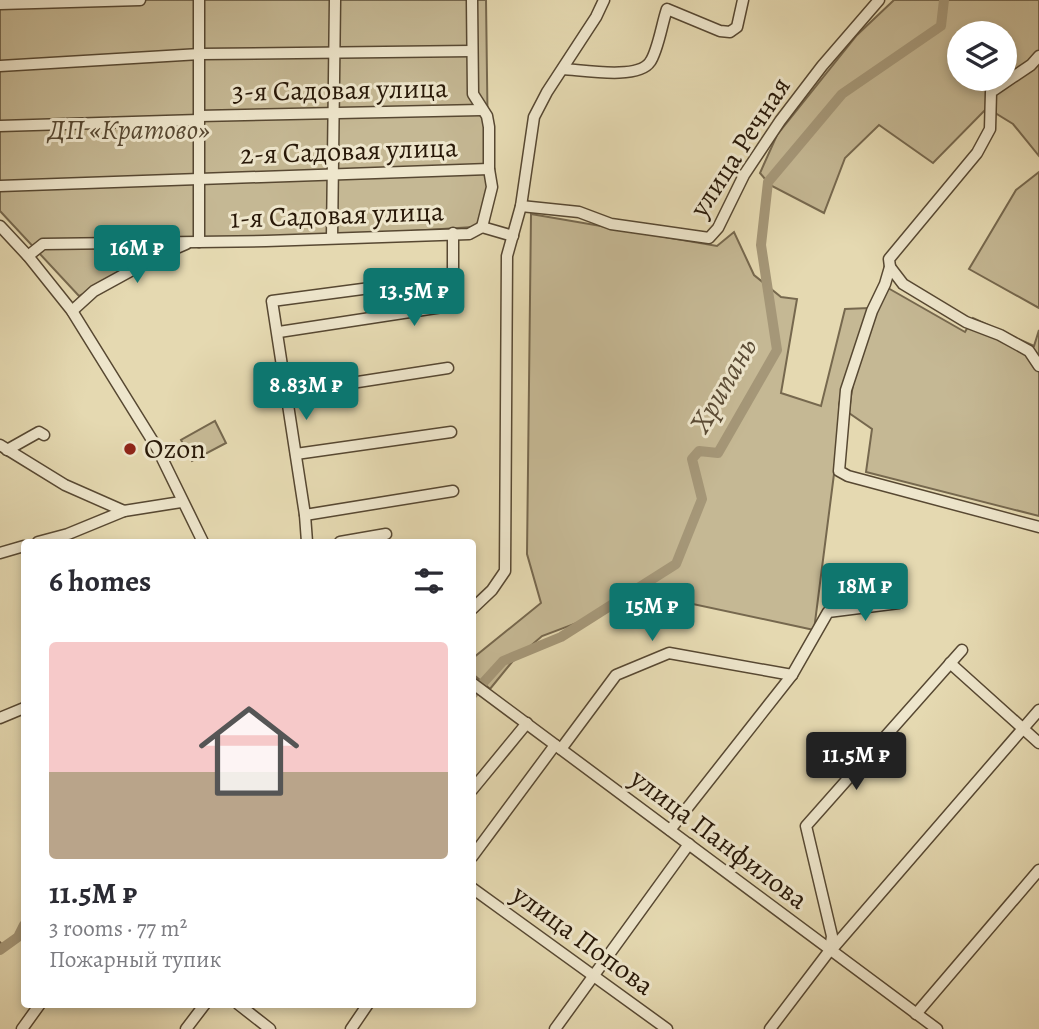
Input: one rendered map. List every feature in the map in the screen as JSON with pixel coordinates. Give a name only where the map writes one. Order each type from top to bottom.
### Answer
[{"type":"street","points":[[3,3],[140,0]]},
{"type":"street","points":[[72,311],[94,291],[156,257],[195,242],[199,0]]},
{"type":"street","points":[[332,238],[335,0]]},
{"type":"street","points":[[472,0],[473,94],[487,116],[492,187],[482,227],[513,236]]},
{"type":"street","points":[[476,605],[502,579],[505,571],[507,256],[521,206],[534,117],[604,0]]},
{"type":"street","points":[[563,69],[617,73],[643,69],[651,62],[667,9],[720,31],[730,32],[737,27],[743,0]]},
{"type":"street","name":"улица Речная","points":[[521,206],[579,212],[611,223],[709,238],[718,228],[744,175],[780,121],[822,66],[880,0]]},
{"type":"street","points":[[0,66],[200,54],[472,51]]},
{"type":"street","points":[[1039,56],[1031,65],[991,92],[990,129],[977,153],[890,259],[890,267],[872,311],[846,390],[839,471],[848,476],[1039,527]]},
{"type":"street","name":"3-я Садовая улица","points":[[0,126],[335,112],[481,110]]},
{"type":"street","name":"2-я Садовая улица","points":[[0,186],[489,169]]},
{"type":"street","points":[[0,226],[72,311],[157,447],[200,539]]},
{"type":"street","name":"1-я Садовая улица","points":[[28,256],[43,244],[469,234],[482,227]]},
{"type":"street","points":[[279,332],[446,308],[452,304],[453,299],[453,233]]},
{"type":"street","points":[[890,267],[903,284],[966,322],[1000,335],[1029,351],[1039,366]]},
{"type":"street","points":[[307,539],[279,332],[271,303],[279,299],[453,276]]},
{"type":"street","points":[[287,393],[448,368]]},
{"type":"street","points":[[4,447],[39,432],[44,435]]},
{"type":"street","points":[[296,454],[451,432]]},
{"type":"street","points":[[4,447],[65,485],[124,511]]},
{"type":"street","points":[[305,516],[453,491]]},
{"type":"street","points":[[49,539],[124,511],[181,502]]},
{"type":"street","points":[[357,539],[386,534]]},
{"type":"street","points":[[0,554],[21,547]]},
{"type":"street","points":[[670,830],[792,675],[828,612],[899,603]]},
{"type":"street","points":[[830,950],[832,936],[806,826],[962,650]]},
{"type":"street","points":[[476,853],[616,675],[669,653],[792,675]]},
{"type":"street","points":[[950,663],[1039,743]]},
{"type":"street","name":"улица Панфилова","points":[[476,686],[937,1029]]},
{"type":"street","points":[[0,718],[21,709]]},
{"type":"street","points":[[770,1029],[830,950],[1039,710]]},
{"type":"street","points":[[476,785],[527,723]]},
{"type":"street","points":[[555,1029],[689,844]]},
{"type":"street","points":[[916,1014],[1039,870]]},
{"type":"street","name":"улица Попова","points":[[476,891],[667,1029]]},
{"type":"street","points":[[22,1029],[37,1008]]},
{"type":"street","points":[[186,1029],[202,1008]]},
{"type":"street","points":[[243,1008],[270,1029]]},
{"type":"street","points":[[351,1029],[365,1008]]},
{"type":"green space","name":"ДП «Кратово»","points":[[0,0],[486,0],[489,226],[190,245],[79,296],[0,211]]},
{"type":"green space","points":[[894,0],[1039,0],[1039,156],[1013,124],[987,108],[933,163],[879,125],[845,158],[824,213],[770,185],[760,173],[777,135],[857,35]]},
{"type":"green space","points":[[1039,172],[1039,308],[969,269],[1016,190]]},
{"type":"green space","points":[[531,214],[717,246],[734,232],[754,275],[781,297],[797,299],[781,393],[821,406],[845,309],[869,308],[839,404],[841,439],[814,630],[651,595],[542,636],[512,662],[490,689],[476,677],[476,656],[541,603],[527,554]]},
{"type":"green space","points":[[888,288],[965,332],[973,318],[1034,346],[1039,330],[1039,516],[866,472],[872,429],[849,413],[862,349]]},
{"type":"green space","points":[[215,421],[226,443],[192,461],[181,440]]},
{"type":"waterway","name":"Хрипань","points":[[476,691],[503,661],[561,637],[676,564],[702,499],[692,459],[699,451],[718,453],[777,350],[761,245],[768,182],[842,94],[941,26],[944,0]]},
{"type":"waterway","name":"Хрипань","points":[[0,950],[18,937],[21,931]]},
{"type":"waterway","name":"Хрипань","points":[[0,942],[4,947]]},
{"type":"place","name":"Ozon","points":[[130,449]]}]
